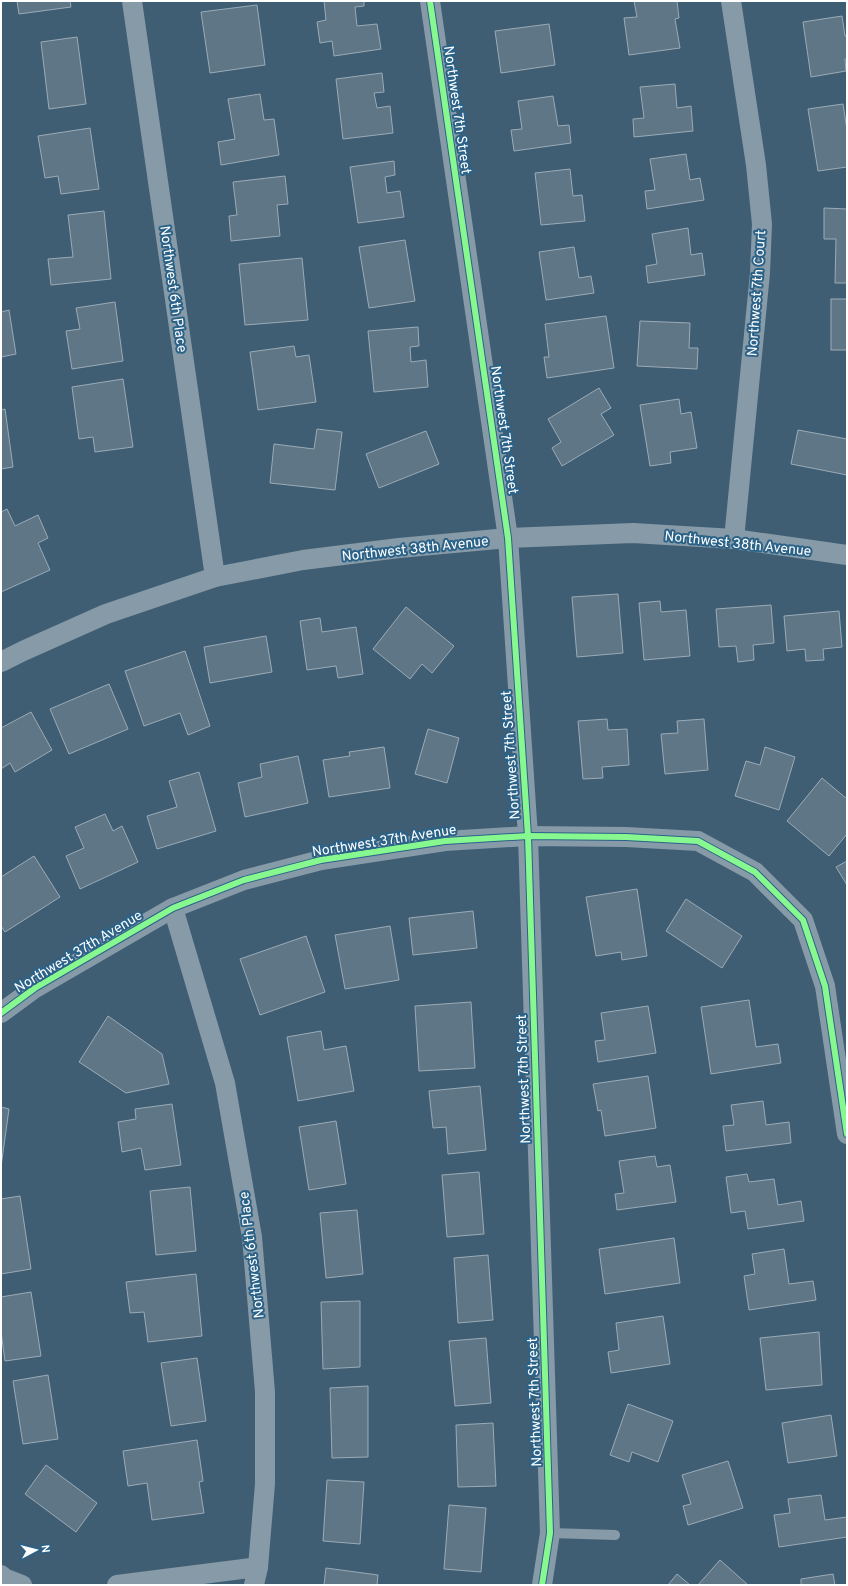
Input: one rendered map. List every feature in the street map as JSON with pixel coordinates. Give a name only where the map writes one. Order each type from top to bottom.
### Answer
[{"type":"street","name":"Northwest 6th Place","points":[[132,1],[215,577]]},
{"type":"street","name":"Northwest 7th Street","points":[[430,1],[508,538],[528,836],[550,1533],[542,1585]]},
{"type":"street","name":"Northwest 7th Court","points":[[731,1],[756,165],[762,224],[760,273],[734,539]]},
{"type":"street","name":"Northwest 38th Avenue","points":[[1,662],[106,614],[215,577],[303,560],[399,548],[508,538],[633,533],[734,539],[847,555]]},
{"type":"street","name":"Northwest 37th Avenue","points":[[1,1013],[35,988],[173,908],[244,880],[321,860],[445,841],[528,836],[626,837],[698,841],[755,872],[803,920],[825,986],[847,1134]]},
{"type":"street","name":"Northwest 6th Place","points":[[173,908],[225,1083],[252,1237],[265,1392],[265,1484],[256,1576]]},
{"type":"street","points":[[117,1585],[256,1576]]},
{"type":"street","points":[[2,1577],[22,1585]]},
{"type":"lane","points":[[550,1533],[615,1535]]},
{"type":"building","points":[[17,1],[70,1],[71,7],[19,14]]},
{"type":"building","points":[[324,1],[364,1],[364,6],[355,7],[357,26],[377,24],[381,49],[334,56],[332,41],[320,43],[317,22],[326,20]]},
{"type":"building","points":[[634,1],[677,1],[679,18],[675,19],[680,48],[629,55],[624,18],[637,17]]},
{"type":"building","points":[[257,5],[265,65],[210,73],[201,12]]},
{"type":"building","points":[[842,16],[845,36],[847,36],[847,59],[845,59],[846,71],[811,77],[803,22]]},
{"type":"building","points":[[549,24],[555,65],[501,73],[495,31]]},
{"type":"building","points":[[77,37],[86,104],[49,109],[41,42]]},
{"type":"building","points":[[382,73],[384,92],[374,93],[377,108],[390,106],[393,133],[343,139],[336,79]]},
{"type":"building","points":[[675,84],[677,108],[691,106],[693,131],[634,137],[633,119],[644,118],[640,87]]},
{"type":"building","points":[[260,94],[264,120],[274,119],[279,155],[221,165],[218,142],[235,139],[228,99]]},
{"type":"building","points":[[553,96],[558,126],[569,125],[571,143],[514,151],[511,130],[522,129],[518,101]]},
{"type":"building","points":[[843,104],[847,130],[847,167],[818,171],[808,109]]},
{"type":"building","points":[[90,128],[99,189],[61,194],[58,176],[45,178],[38,136]]},
{"type":"building","points":[[686,154],[690,180],[700,178],[704,200],[647,209],[645,191],[655,190],[650,159]]},
{"type":"building","points":[[394,161],[395,175],[385,177],[387,193],[400,191],[404,217],[358,223],[350,167]]},
{"type":"building","points":[[570,169],[573,196],[582,195],[585,221],[541,225],[535,173]]},
{"type":"building","points":[[285,176],[288,204],[277,205],[280,236],[231,241],[229,216],[237,215],[233,182]]},
{"type":"building","points":[[824,208],[847,209],[847,283],[835,283],[836,239],[824,239]]},
{"type":"building","points":[[104,211],[111,279],[51,285],[48,259],[73,257],[68,215]]},
{"type":"building","points":[[688,228],[691,255],[702,253],[705,275],[648,283],[646,266],[657,264],[652,234]]},
{"type":"building","points":[[405,240],[415,301],[369,308],[359,247]]},
{"type":"building","points":[[574,247],[579,278],[591,276],[594,293],[546,300],[539,252]]},
{"type":"building","points":[[302,258],[308,320],[245,325],[239,264]]},
{"type":"building","points":[[831,299],[847,299],[847,350],[831,350]]},
{"type":"building","points":[[115,302],[123,361],[72,369],[66,331],[80,329],[76,308]]},
{"type":"building","points":[[9,310],[16,354],[1,357],[1,312]]},
{"type":"building","points":[[606,316],[614,368],[547,378],[544,357],[549,357],[545,324]]},
{"type":"building","points":[[640,321],[690,323],[689,348],[698,348],[697,369],[637,366]]},
{"type":"building","points":[[418,327],[419,346],[410,347],[411,362],[426,360],[428,387],[374,392],[368,331]]},
{"type":"building","points":[[294,346],[296,357],[309,355],[316,402],[258,410],[250,352]]},
{"type":"building","points":[[123,379],[133,447],[95,452],[93,437],[79,439],[72,387]]},
{"type":"building","points":[[599,388],[611,408],[601,414],[614,435],[562,466],[552,448],[561,442],[548,419]]},
{"type":"building","points":[[679,399],[681,414],[691,412],[697,448],[670,452],[671,463],[650,466],[640,405]]},
{"type":"building","points":[[5,409],[13,467],[1,469],[1,410]]},
{"type":"building","points":[[317,429],[342,432],[335,490],[270,483],[274,444],[314,449]]},
{"type":"building","points":[[798,430],[847,439],[847,475],[791,464]]},
{"type":"building","points":[[426,431],[439,464],[379,488],[366,454]]},
{"type":"building","points":[[7,509],[15,526],[38,515],[48,538],[38,543],[50,570],[1,592],[1,512]]},
{"type":"building","points":[[618,594],[623,653],[577,657],[572,597]]},
{"type":"building","points":[[660,601],[661,612],[686,610],[690,656],[644,660],[639,603]]},
{"type":"building","points":[[771,605],[774,643],[753,645],[754,660],[738,662],[736,646],[719,647],[716,609]]},
{"type":"building","points":[[406,607],[454,646],[432,673],[422,664],[410,679],[373,649]]},
{"type":"building","points":[[839,611],[842,647],[823,649],[824,660],[806,661],[805,649],[787,651],[784,616]]},
{"type":"building","points":[[320,618],[322,632],[356,627],[363,674],[338,678],[336,666],[307,670],[300,621]]},
{"type":"building","points":[[266,636],[272,672],[210,683],[204,647]]},
{"type":"building","points":[[185,651],[210,726],[188,735],[180,713],[144,726],[125,671]]},
{"type":"building","points":[[109,684],[128,729],[69,754],[50,709]]},
{"type":"building","points":[[31,712],[52,750],[15,772],[10,763],[1,769],[1,728]]},
{"type":"building","points":[[607,719],[608,730],[627,729],[629,765],[602,767],[603,778],[583,779],[578,721]]},
{"type":"building","points":[[704,719],[708,770],[665,774],[661,734],[678,733],[677,721]]},
{"type":"building","points":[[428,729],[459,738],[447,783],[415,774]]},
{"type":"building","points":[[384,747],[390,788],[329,797],[323,760],[350,756],[349,752]]},
{"type":"building","points":[[765,747],[795,757],[779,810],[735,796],[746,761],[760,765]]},
{"type":"building","points":[[298,756],[308,803],[245,817],[238,783],[262,777],[260,764]]},
{"type":"building","points":[[199,772],[216,831],[157,849],[147,816],[177,807],[169,781]]},
{"type":"building","points":[[822,778],[847,799],[847,834],[829,856],[787,821]]},
{"type":"building","points":[[105,814],[113,831],[122,826],[138,862],[80,889],[66,856],[84,848],[75,827]]},
{"type":"building","points":[[34,856],[60,897],[5,932],[1,926],[1,877]]},
{"type":"building","points":[[847,861],[847,885],[836,867]]},
{"type":"building","points":[[637,889],[647,956],[622,960],[621,952],[596,956],[586,897]]},
{"type":"building","points":[[686,899],[742,936],[722,968],[666,931]]},
{"type":"building","points":[[473,911],[477,948],[413,955],[409,918]]},
{"type":"building","points":[[390,926],[399,980],[345,989],[335,935]]},
{"type":"building","points":[[306,936],[325,992],[260,1015],[240,959]]},
{"type":"building","points":[[749,1000],[756,1047],[778,1044],[781,1063],[711,1074],[701,1007]]},
{"type":"building","points":[[471,1002],[475,1068],[419,1071],[415,1006]]},
{"type":"building","points":[[648,1006],[656,1053],[598,1062],[595,1041],[605,1040],[601,1013]]},
{"type":"building","points":[[108,1016],[162,1054],[169,1084],[126,1093],[79,1062]]},
{"type":"building","points":[[321,1031],[324,1050],[346,1046],[354,1091],[298,1101],[287,1037]]},
{"type":"building","points":[[648,1076],[656,1128],[605,1136],[601,1110],[598,1111],[593,1084]]},
{"type":"building","points":[[480,1086],[486,1150],[448,1154],[446,1127],[433,1128],[429,1091]]},
{"type":"building","points":[[763,1101],[766,1125],[789,1122],[791,1143],[726,1151],[723,1126],[734,1125],[731,1105]]},
{"type":"building","points":[[172,1104],[181,1165],[145,1170],[141,1148],[122,1152],[118,1122],[136,1119],[135,1109]]},
{"type":"building","points":[[1,1107],[9,1109],[1,1167]]},
{"type":"building","points":[[336,1121],[346,1184],[309,1190],[299,1127]]},
{"type":"building","points":[[655,1156],[657,1167],[670,1165],[676,1202],[617,1210],[615,1194],[624,1193],[619,1161]]},
{"type":"building","points":[[479,1172],[484,1234],[447,1237],[442,1175]]},
{"type":"building","points":[[747,1174],[749,1182],[774,1179],[778,1205],[801,1201],[804,1221],[748,1229],[745,1211],[731,1213],[726,1177]]},
{"type":"building","points":[[190,1187],[196,1251],[156,1255],[150,1191]]},
{"type":"building","points":[[20,1196],[31,1269],[1,1274],[1,1199]]},
{"type":"building","points":[[357,1210],[363,1274],[326,1278],[320,1213]]},
{"type":"building","points":[[674,1238],[680,1283],[605,1294],[599,1249]]},
{"type":"building","points":[[784,1249],[789,1284],[813,1281],[816,1300],[749,1310],[744,1276],[755,1274],[752,1254]]},
{"type":"building","points":[[488,1255],[493,1320],[458,1323],[454,1258]]},
{"type":"building","points":[[196,1274],[202,1336],[148,1342],[144,1312],[130,1313],[126,1282]]},
{"type":"building","points":[[31,1292],[41,1356],[5,1361],[1,1332],[1,1297]]},
{"type":"building","points":[[360,1301],[360,1367],[323,1369],[321,1302]]},
{"type":"building","points":[[663,1316],[670,1364],[611,1373],[608,1352],[619,1350],[616,1323]]},
{"type":"building","points":[[819,1332],[822,1385],[766,1390],[760,1338]]},
{"type":"building","points":[[486,1338],[491,1403],[455,1406],[449,1341]]},
{"type":"building","points":[[197,1358],[206,1421],[171,1426],[161,1363]]},
{"type":"building","points":[[48,1375],[58,1439],[23,1444],[13,1381]]},
{"type":"building","points":[[368,1386],[368,1457],[332,1458],[330,1388]]},
{"type":"building","points":[[628,1404],[673,1421],[658,1462],[632,1452],[629,1462],[610,1455]]},
{"type":"building","points":[[831,1415],[837,1456],[788,1463],[782,1423]]},
{"type":"building","points":[[493,1423],[496,1486],[458,1487],[456,1425]]},
{"type":"building","points":[[197,1440],[203,1481],[199,1482],[204,1513],[152,1520],[147,1483],[128,1486],[123,1451]]},
{"type":"building","points":[[728,1461],[743,1508],[688,1525],[683,1506],[691,1504],[682,1475]]},
{"type":"building","points":[[46,1465],[97,1503],[76,1532],[25,1494]]},
{"type":"building","points":[[327,1480],[364,1482],[360,1544],[323,1541]]},
{"type":"building","points":[[821,1495],[825,1520],[847,1517],[847,1537],[779,1547],[774,1515],[790,1513],[788,1499]]},
{"type":"building","points":[[449,1505],[486,1508],[481,1572],[444,1569]]},
{"type":"building","points":[[720,1560],[748,1585],[698,1585]]},
{"type":"building","points":[[326,1568],[378,1575],[377,1585],[324,1585]]},
{"type":"building","points":[[677,1574],[690,1585],[668,1585]]},
{"type":"building","points":[[833,1574],[835,1585],[801,1585],[801,1579]]},
{"type":"cycle path","points":[[430,1],[508,538],[528,836],[550,1533],[542,1585]]},
{"type":"cycle path","points":[[1,1013],[35,988],[173,908],[244,880],[321,860],[445,841],[528,836],[626,837],[698,841],[755,872],[803,920],[825,986],[847,1134]]}]
